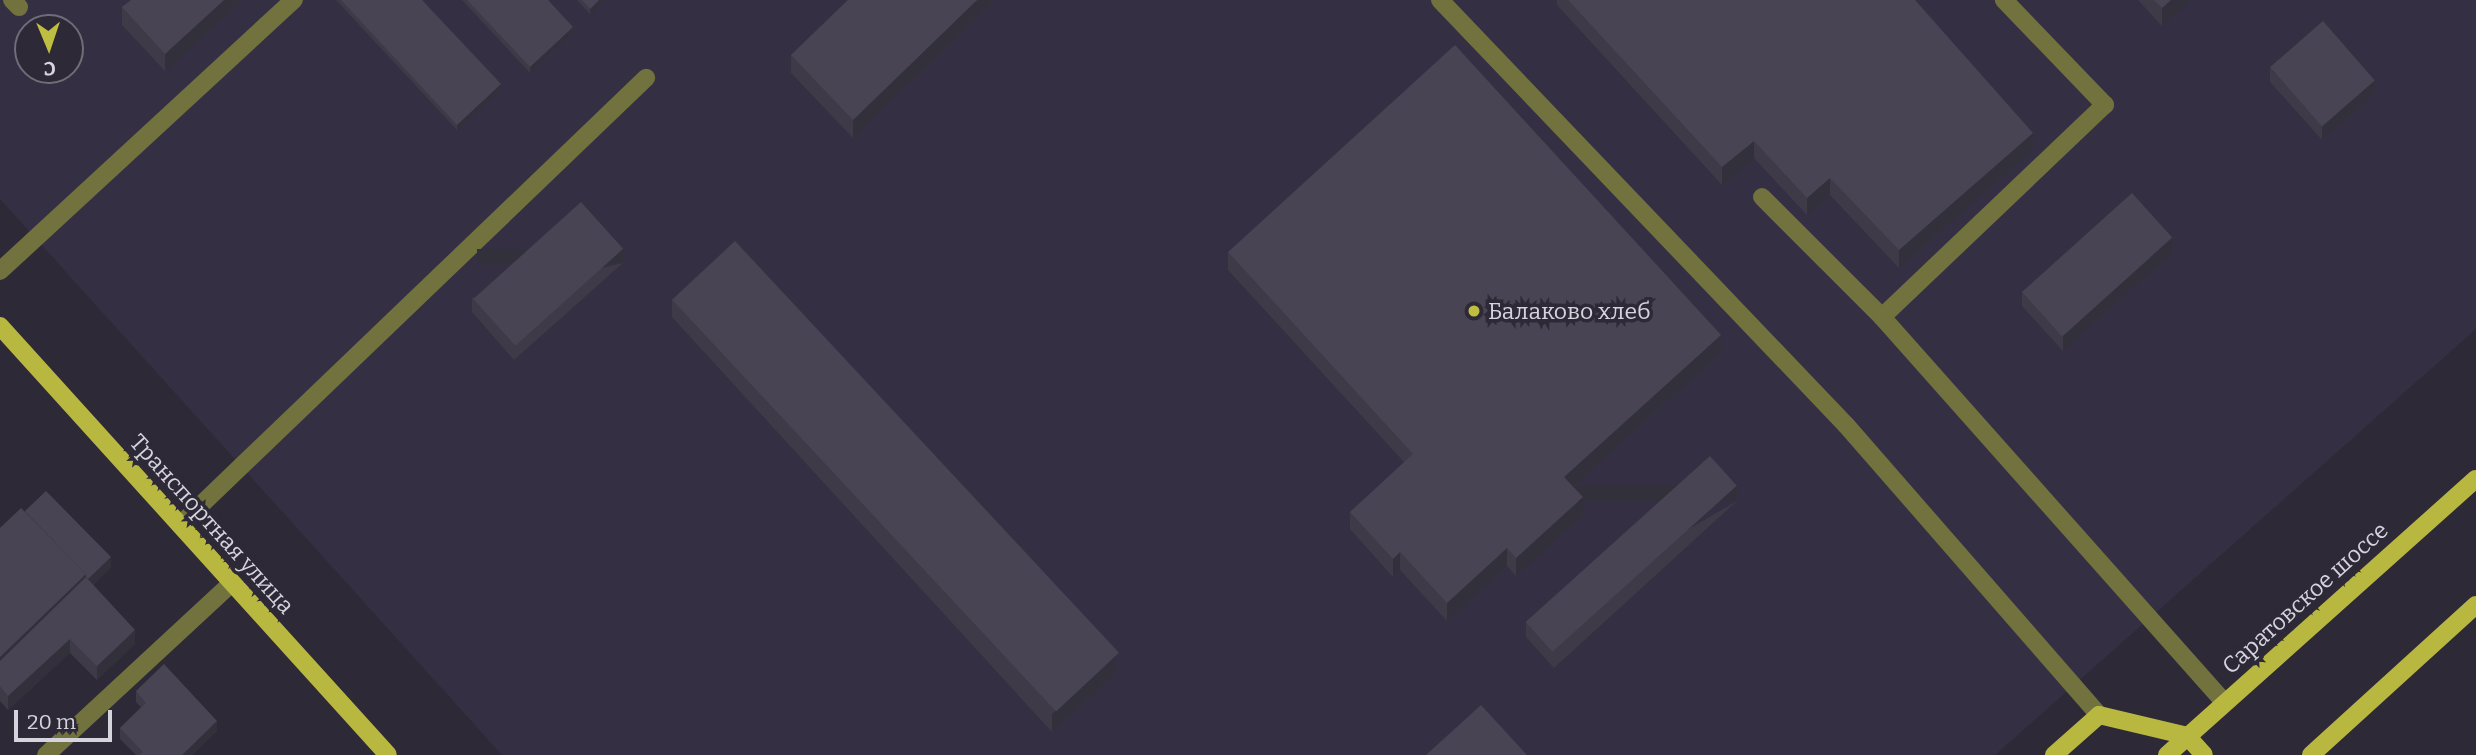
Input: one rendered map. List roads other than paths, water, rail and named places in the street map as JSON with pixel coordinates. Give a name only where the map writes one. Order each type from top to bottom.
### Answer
[{"type":"main road","name":"Транспортная улица","points":[[0,326],[388,755]]},
{"type":"main road","name":"Саратовское шоссе","points":[[2167,755],[2476,479]]},
{"type":"main road","points":[[2311,755],[2476,605]]},
{"type":"main road","points":[[2054,755],[2099,715],[2187,736],[2204,755]]},
{"type":"lane","points":[[0,271],[294,0]]},
{"type":"lane","points":[[1440,0],[1846,425],[2099,715]]},
{"type":"lane","points":[[1882,317],[2105,105],[2004,0]]},
{"type":"lane","points":[[180,524],[646,78]]},
{"type":"lane","points":[[1762,197],[1882,317],[2224,702]]},
{"type":"lane","points":[[46,755],[232,583]]},
{"type":"place","name":"Балаково хлеб","points":[[1474,311]]}]
